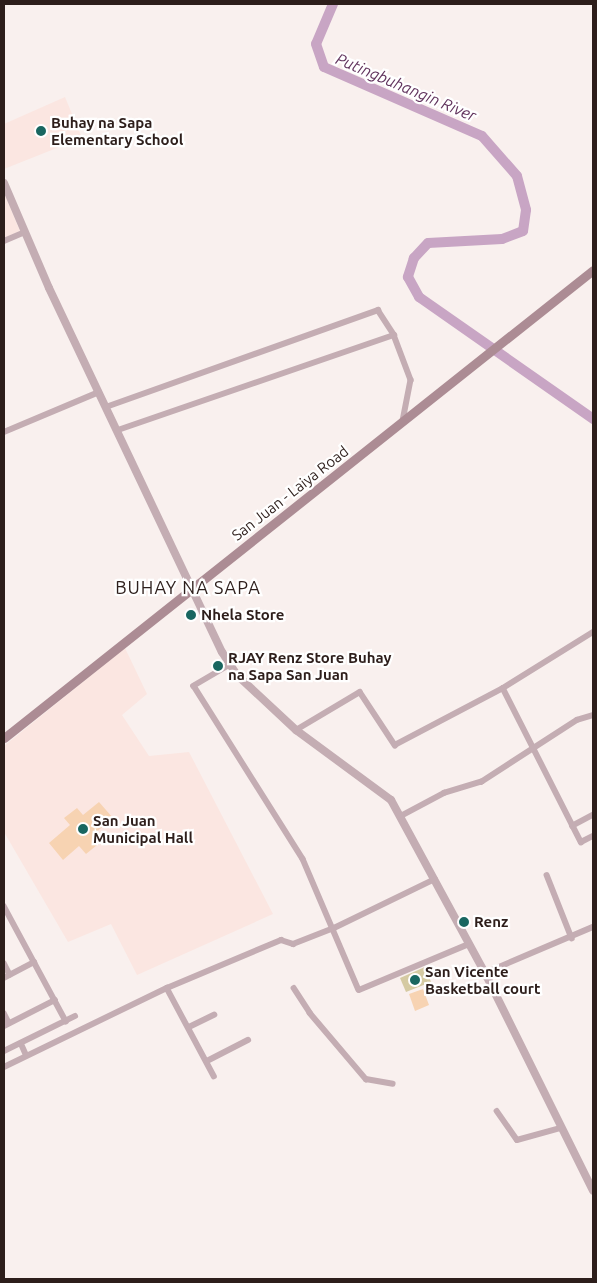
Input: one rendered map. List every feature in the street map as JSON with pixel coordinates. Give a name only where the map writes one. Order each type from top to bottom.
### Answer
[{"type":"main road","name":"San Juan - Laiya Road","points":[[4,738],[593,270]]},
{"type":"street","points":[[4,183],[99,392],[230,665],[296,730],[380,788],[401,816],[485,973],[593,1191]]},
{"type":"street","points":[[4,241],[25,232]]},
{"type":"street","points":[[106,406],[378,310],[394,335],[412,380],[403,421]]},
{"type":"street","points":[[118,430],[394,335]]},
{"type":"street","points":[[4,432],[99,392]]},
{"type":"street","points":[[296,730],[360,692],[395,745],[504,688],[593,632]]},
{"type":"street","points":[[230,665],[194,686],[303,859],[359,990],[469,944]]},
{"type":"street","points":[[504,688],[581,842],[593,836]]},
{"type":"street","points":[[401,816],[444,793],[476,784],[533,748],[593,715]]},
{"type":"street","points":[[572,826],[593,815]]},
{"type":"street","points":[[547,875],[572,938]]},
{"type":"street","points":[[4,1068],[167,988],[281,940],[293,944],[334,928],[435,879]]},
{"type":"street","points":[[4,906],[66,1021]]},
{"type":"street","points":[[485,973],[572,938],[593,927]]},
{"type":"street","points":[[4,978],[34,962]]},
{"type":"street","points":[[4,963],[10,975]]},
{"type":"street","points":[[167,988],[214,1076]]},
{"type":"street","points":[[294,988],[310,1013],[366,1079],[393,1084]]},
{"type":"street","points":[[4,1013],[7,1025],[55,1000]]},
{"type":"street","points":[[189,1027],[214,1015]]},
{"type":"street","points":[[4,1051],[75,1016]]},
{"type":"street","points":[[207,1060],[248,1040]]},
{"type":"street","points":[[21,1043],[26,1054]]},
{"type":"street","points":[[497,1111],[517,1140],[561,1128]]},
{"type":"shaded area","name":"Buhay na Sapa Elementary School","points":[[65,97],[82,138],[4,169],[4,124]]},
{"type":"shaded area","points":[[4,193],[20,231],[4,238]]},
{"type":"shaded area","points":[[125,648],[147,694],[122,715],[149,756],[189,752],[273,914],[137,975],[111,924],[68,942],[4,832],[4,746]]},
{"type":"shaded area","name":"San Vicente Basketball court","points":[[425,967],[431,982],[406,992],[400,978]]},
{"type":"building","name":"San Juan Municipal Hall","points":[[99,802],[113,818],[95,833],[102,841],[86,854],[79,846],[63,860],[49,843],[70,825],[64,818],[77,808],[83,815]]},
{"type":"building","points":[[423,989],[429,1005],[415,1011],[409,994]]},
{"type":"waterway","name":"Putingbuhangin River","points":[[333,4],[316,44],[324,67],[482,136],[517,176],[526,210],[523,231],[502,239],[428,243],[414,258],[408,277],[419,297],[593,419]]},
{"type":"place","name":"Buhay na Sapa Elementary School","points":[[41,131]]},
{"type":"place","name":"Nhela Store","points":[[191,615]]},
{"type":"place","name":"RJAY Renz Store Buhay na Sapa San Juan","points":[[218,666]]},
{"type":"place","name":"San Juan Municipal Hall","points":[[83,829]]},
{"type":"place","name":"Renz","points":[[464,922]]},
{"type":"place","name":"San Vicente Basketball court","points":[[415,980]]},
{"type":"district","name":"BUHAY NA SAPA","points":[[188,587]]}]
